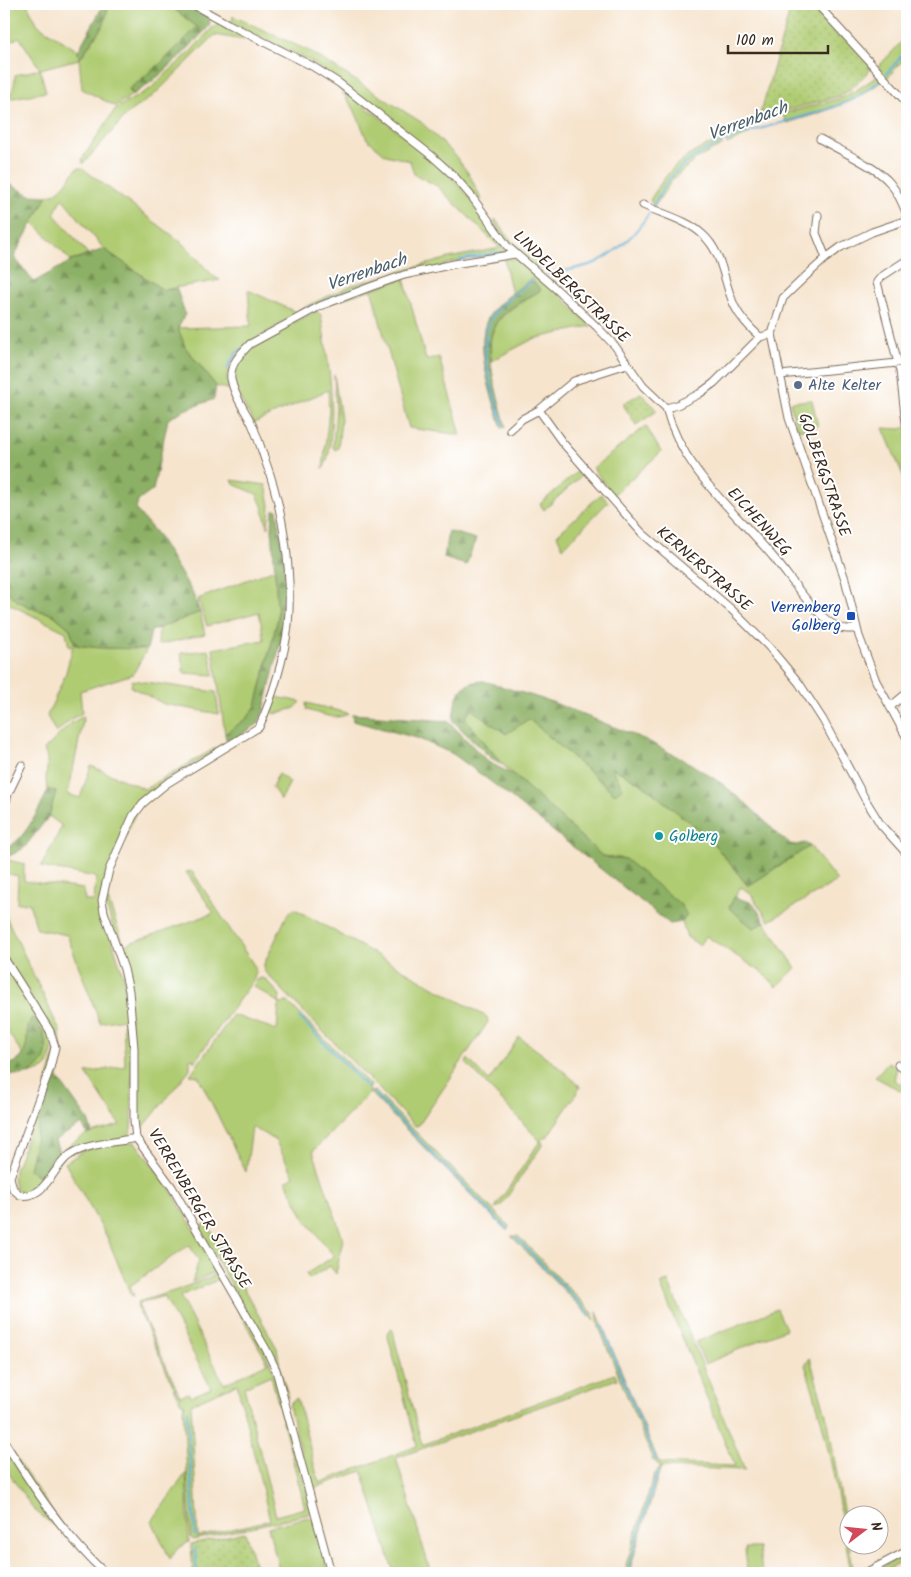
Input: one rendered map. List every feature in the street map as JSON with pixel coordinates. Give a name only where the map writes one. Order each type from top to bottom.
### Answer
[{"type":"street","name":"LINDELBERGSTRASSE","points":[[192,4],[292,55],[339,84],[432,156],[454,176],[490,221],[507,246],[580,310],[616,346],[643,386],[666,408]]},
{"type":"street","points":[[817,4],[907,103]]},
{"type":"street","points":[[820,139],[874,170],[889,182],[901,199],[907,215]]},
{"type":"street","points":[[643,205],[692,226],[712,245],[721,263],[735,306],[742,320],[760,337]]},
{"type":"street","points":[[818,215],[816,233],[826,258]]},
{"type":"street","name":"GOLBERGSTRASSE","points":[[907,220],[872,232],[841,247],[826,258],[783,298],[772,334],[789,418],[845,579],[857,630],[876,681],[907,738]]},
{"type":"street","name":"VERRENBERGER STRASSE","points":[[331,1573],[276,1370],[266,1349],[172,1187],[136,1138],[134,1120],[134,1048],[129,991],[102,900],[105,884],[125,834],[143,803],[166,784],[259,727],[280,664],[288,624],[289,594],[283,532],[272,481],[253,426],[234,390],[230,377],[233,364],[241,352],[250,344],[320,306],[346,295],[404,275],[454,264],[515,254]]},
{"type":"street","points":[[906,424],[898,362],[877,288],[877,282],[907,260]]},
{"type":"street","points":[[666,408],[688,400],[714,383],[760,337],[772,334]]},
{"type":"street","points":[[780,375],[907,362]]},
{"type":"street","points":[[510,430],[522,419],[539,410],[574,381],[628,364]]},
{"type":"street","name":"EICHENWEG","points":[[666,408],[677,440],[704,482],[773,557],[818,611],[839,628],[857,630]]},
{"type":"street","name":"KERNERSTRASSE","points":[[539,410],[562,442],[642,533],[732,610],[768,647],[799,683],[823,720],[869,806],[882,825],[907,854]]},
{"type":"street","points":[[890,707],[907,693]]},
{"type":"street","points":[[4,809],[8,794],[22,765]]},
{"type":"street","points":[[4,958],[50,1031],[55,1047],[50,1068],[10,1177],[13,1189],[20,1195],[32,1195],[39,1191],[66,1158],[96,1145],[136,1138]]},
{"type":"street","points":[[898,1065],[907,1071]]},
{"type":"street","points":[[4,1441],[54,1518],[72,1540],[105,1573]]},
{"type":"street","points":[[865,1573],[907,1551]]},
{"type":"green space","points":[[12,4],[27,4],[38,25],[78,51],[80,59],[104,24],[109,4],[168,4],[197,27],[159,65],[129,89],[132,95],[115,106],[82,89],[79,59],[40,69],[19,37],[4,46],[4,19],[7,17]]},
{"type":"green space","points":[[104,4],[109,4],[104,24],[79,59],[78,51]]},
{"type":"green space","points":[[168,4],[187,4],[209,17],[210,25],[164,72],[132,95],[129,89],[159,65],[197,27]]},
{"type":"green space","points":[[792,4],[814,4],[871,65],[870,70],[850,90],[839,96],[759,118]]},
{"type":"green space","points":[[233,16],[309,51],[421,122],[453,153],[469,174],[482,200],[475,196],[456,174],[313,63],[235,25],[232,21]]},
{"type":"green space","points":[[221,24],[245,35],[244,40],[215,35],[153,96],[129,112],[83,164],[82,159],[116,108],[150,89],[191,51],[212,28]]},
{"type":"green space","points":[[907,36],[907,56],[887,78],[878,67]]},
{"type":"green space","points":[[40,69],[46,92],[7,99],[15,82],[15,75]]},
{"type":"green space","points":[[879,75],[883,80],[860,95],[837,106],[787,123],[782,114],[841,98]]},
{"type":"green space","points":[[337,85],[440,166],[467,195],[486,220],[504,246],[504,251],[500,254],[454,262],[306,311],[299,310],[352,285],[449,258],[500,248],[437,186],[414,174],[410,161],[386,155],[367,139],[354,109]]},
{"type":"green space","points":[[746,127],[749,134],[727,144],[725,138],[728,135]]},
{"type":"green space","points":[[717,141],[723,145],[696,159],[673,179],[654,207],[650,200],[663,180],[678,163]]},
{"type":"green space","points":[[77,168],[82,168],[184,244],[213,276],[220,280],[163,290],[104,249],[62,198],[54,214],[88,254],[71,261],[33,222],[47,196],[61,189]]},
{"type":"green space","points":[[4,181],[30,195],[47,196],[14,257],[34,282],[71,261],[104,249],[163,290],[177,289],[185,315],[178,328],[185,347],[216,386],[214,399],[184,410],[168,419],[153,490],[138,501],[136,510],[157,534],[192,592],[200,612],[151,631],[147,649],[100,648],[75,645],[70,629],[53,614],[36,610],[16,600],[4,588]]},
{"type":"green space","points":[[495,219],[512,241],[542,268],[536,268],[509,244],[495,224]]},
{"type":"green space","points":[[504,259],[517,259],[551,286],[591,326],[533,339],[491,361],[490,341],[497,323],[510,310],[541,290],[531,279],[512,294]]},
{"type":"green space","points":[[404,278],[426,360],[439,357],[461,435],[409,428],[371,288]]},
{"type":"green space","points":[[531,279],[541,290],[516,304],[504,314],[495,325],[491,336],[490,348],[493,376],[506,427],[502,428],[485,369],[483,337],[486,323],[492,312],[506,298]]},
{"type":"green space","points":[[248,290],[296,312],[296,316],[265,334],[243,350],[229,368],[227,379],[229,390],[216,386],[185,347],[178,328],[251,326]]},
{"type":"green space","points":[[317,311],[321,315],[332,402],[330,446],[323,469],[329,410],[328,390],[254,423],[238,395],[233,377],[235,366],[253,346],[280,329]]},
{"type":"green space","points":[[334,375],[341,419],[338,448],[335,450],[333,447],[336,409]]},
{"type":"green space","points":[[641,393],[657,411],[636,425],[624,403]]},
{"type":"green space","points":[[812,400],[818,426],[797,430],[790,402]]},
{"type":"green space","points":[[646,426],[661,452],[613,495],[593,468]]},
{"type":"green space","points":[[907,427],[907,485],[883,428],[900,429]]},
{"type":"green space","points":[[580,469],[583,474],[544,510],[540,504]]},
{"type":"green space","points":[[232,480],[266,485],[270,505],[268,528],[257,494],[235,485]]},
{"type":"green space","points":[[601,494],[608,502],[563,548],[557,535]]},
{"type":"green space","points":[[273,510],[277,510],[285,565],[285,624],[264,710],[258,724],[231,741],[226,739],[225,734],[247,718],[256,706],[278,618],[272,528]]},
{"type":"green space","points":[[448,531],[476,539],[466,565],[444,558]]},
{"type":"green space","points":[[275,569],[278,618],[256,706],[247,718],[225,734],[213,649],[264,640],[259,612],[207,626],[198,599]]},
{"type":"green space","points":[[4,588],[16,600],[36,610],[52,614],[70,629],[75,645],[100,648],[147,649],[133,674],[80,691],[82,713],[70,720],[56,733],[47,716],[65,676],[73,646],[69,647],[66,632],[11,605],[4,599]]},
{"type":"green space","points":[[200,612],[205,634],[158,645],[159,628]]},
{"type":"green space","points":[[209,650],[214,675],[184,673],[181,653]]},
{"type":"green space","points":[[132,680],[216,692],[219,714],[164,704],[131,687]]},
{"type":"green space","points":[[484,681],[552,702],[646,740],[691,764],[721,783],[790,844],[804,843],[810,846],[748,886],[709,838],[642,784],[611,767],[623,788],[615,794],[529,719],[506,734],[471,709],[465,718],[503,765],[490,757],[453,721],[459,692],[468,684]]},
{"type":"green space","points":[[272,696],[301,702],[295,708],[275,714],[270,708]]},
{"type":"green space","points":[[306,703],[348,713],[339,717],[328,716],[307,710]]},
{"type":"green space","points":[[471,708],[529,719],[615,794],[610,766],[642,784],[709,838],[748,886],[810,846],[837,881],[769,921],[750,893],[741,887],[729,907],[753,928],[765,922],[796,968],[777,987],[763,973],[706,936],[699,945],[687,937],[682,922],[687,915],[625,859],[602,856],[503,765],[465,718]]},
{"type":"green space","points":[[352,714],[448,721],[488,762],[514,775],[602,856],[625,859],[680,904],[687,915],[682,922],[670,924],[490,781],[453,754],[417,738],[353,721]]},
{"type":"green space","points":[[84,716],[68,794],[80,798],[91,766],[145,789],[224,743],[223,747],[170,778],[141,800],[99,899],[124,978],[132,1046],[132,1122],[130,1134],[127,1137],[68,1154],[65,1148],[87,1134],[120,1125],[86,1073],[125,1066],[123,1019],[100,1023],[67,935],[37,929],[29,903],[17,903],[18,876],[4,873],[4,859],[24,864],[24,881],[83,889],[85,901],[94,901],[96,877],[41,867],[62,826],[49,816],[56,791],[48,790],[46,785],[47,760],[44,750],[71,723]]},
{"type":"green space","points":[[278,774],[290,782],[281,800],[272,787]]},
{"type":"green space","points":[[48,790],[56,791],[49,816],[24,848],[4,859],[4,848],[11,846],[24,833],[36,815]]},
{"type":"green space","points":[[190,871],[255,967],[256,972],[254,979],[194,1062],[193,1058],[190,1059],[190,1069],[142,1129],[137,1129],[127,969],[105,903],[108,900],[124,945],[214,913],[186,872]]},
{"type":"green space","points":[[734,897],[753,903],[765,922],[753,928],[729,908]]},
{"type":"green space","points":[[295,909],[487,1017],[488,1022],[419,1125],[415,1126],[264,971],[264,964],[288,913]]},
{"type":"green space","points":[[4,912],[60,1031],[61,1053],[58,1078],[51,1087],[46,1085],[57,1046],[53,1031],[4,955]]},
{"type":"green space","points":[[4,962],[49,1032],[53,1048],[48,1065],[44,1069],[29,1074],[44,1059],[46,1044],[42,1029],[27,1026],[27,1047],[23,1055],[4,1026]]},
{"type":"green space","points":[[261,978],[265,979],[280,995],[279,1003],[253,986]]},
{"type":"green space","points":[[288,1002],[370,1085],[368,1090],[370,1092],[375,1091],[509,1226],[507,1231],[370,1093],[313,1151],[343,1239],[336,1274],[330,1266],[309,1279],[306,1274],[334,1256],[306,1221],[286,1181],[294,1176],[275,1140],[252,1127],[246,1172],[198,1076],[190,1075],[233,1015],[277,1030],[279,1003]]},
{"type":"green space","points":[[32,1017],[44,1036],[46,1056],[37,1068],[27,1074],[4,1074],[4,1064],[13,1063],[24,1054]]},
{"type":"green space","points":[[519,1037],[553,1062],[580,1088],[547,1137],[541,1140],[543,1144],[501,1206],[495,1208],[540,1141],[466,1063],[468,1059],[489,1081]]},
{"type":"green space","points":[[888,1062],[897,1067],[894,1080],[907,1088],[907,1094],[875,1077]]},
{"type":"green space","points":[[58,1078],[88,1120],[92,1132],[87,1134],[82,1124],[55,1140],[59,1153],[40,1177],[29,1170],[42,1110]]},
{"type":"green space","points":[[36,1113],[42,1114],[29,1170],[40,1176],[59,1153],[63,1158],[38,1188],[23,1193],[15,1188],[13,1176]]},
{"type":"green space","points":[[135,1142],[170,1188],[218,1271],[192,1282],[199,1260],[189,1245],[130,1286],[134,1296],[131,1295],[107,1237],[65,1163],[83,1151],[96,1147]]},
{"type":"green space","points":[[207,1223],[277,1348],[281,1373],[289,1398],[278,1370],[199,1227]]},
{"type":"green space","points":[[511,1236],[518,1236],[593,1313],[594,1321]]},
{"type":"green space","points":[[218,1274],[221,1275],[265,1351],[274,1373],[312,1511],[309,1514],[193,1540],[191,1538],[183,1408],[185,1406],[184,1403],[181,1403],[137,1306],[138,1302],[177,1290]],"holes":[[[220,1279],[268,1363],[224,1384],[180,1296]],[[164,1296],[211,1388],[192,1396],[188,1393],[180,1396],[138,1305]],[[271,1375],[305,1508],[276,1516],[244,1387]],[[237,1384],[270,1520],[198,1537],[191,1404]]]},
{"type":"green space","points":[[668,1281],[745,1470],[661,1467],[653,1460],[599,1327],[597,1312],[659,1463],[735,1466],[660,1284]]},
{"type":"green space","points":[[777,1309],[786,1329],[705,1364],[696,1342]]},
{"type":"green space","points":[[392,1329],[422,1445],[615,1374],[617,1379],[396,1458],[431,1573],[394,1573],[362,1471],[314,1488],[309,1483],[289,1406],[297,1398],[319,1483],[417,1446],[387,1333]]},
{"type":"green space","points":[[810,1358],[828,1422],[842,1504],[839,1504],[820,1416],[805,1365]]},
{"type":"green space","points":[[4,1441],[72,1540],[33,1509],[4,1466]]},
{"type":"green space","points":[[661,1467],[630,1569],[695,1573],[639,1573],[627,1569],[626,1565],[654,1475]]},
{"type":"green space","points":[[186,1473],[189,1542],[178,1548],[170,1559],[152,1521]]},
{"type":"green space","points":[[309,1517],[314,1520],[329,1573],[280,1573],[268,1527]]},
{"type":"green space","points":[[245,1532],[257,1573],[193,1573],[191,1544]]},
{"type":"green space","points":[[745,1548],[759,1548],[762,1573],[747,1573]]},
{"type":"green space","points":[[848,1554],[851,1554],[854,1573],[851,1573]]},
{"type":"green space","points":[[907,1554],[907,1560],[881,1573],[869,1573]]},
{"type":"waterway","name":"Verrenbach","points":[[887,73],[907,50]]},
{"type":"waterway","name":"Verrenbach","points":[[652,207],[668,181],[685,164],[705,150],[754,131],[830,109],[852,100],[880,81]]},
{"type":"waterway","name":"Verrenbach","points":[[547,274],[586,266],[605,258],[627,240],[650,212]]},
{"type":"waterway","name":"Verrenbach","points":[[460,260],[499,252]]},
{"type":"waterway","points":[[503,424],[488,370],[485,341],[487,328],[492,316],[500,306],[535,278]]},
{"type":"waterway","name":"Verrenbach","points":[[322,302],[380,280]]},
{"type":"waterway","name":"Verrenbach","points":[[304,310],[315,305]]},
{"type":"waterway","name":"Verrenbach","points":[[286,321],[295,315]]},
{"type":"waterway","name":"Verrenbach","points":[[227,368],[236,353],[242,348]]},
{"type":"waterway","points":[[299,1017],[368,1088]]},
{"type":"waterway","points":[[373,1093],[507,1229]]},
{"type":"waterway","points":[[516,1238],[590,1314]]},
{"type":"waterway","points":[[601,1325],[656,1460]]},
{"type":"waterway","points":[[187,1411],[195,1536]]},
{"type":"waterway","points":[[629,1566],[657,1473]]},
{"type":"waterway","points":[[195,1548],[197,1573]]},
{"type":"place","name":"Alte Kelter","points":[[798,385]]},
{"type":"place","name":"Verrenberg Golberg","points":[[851,616]]},
{"type":"place","name":"Golberg","points":[[659,836]]}]
